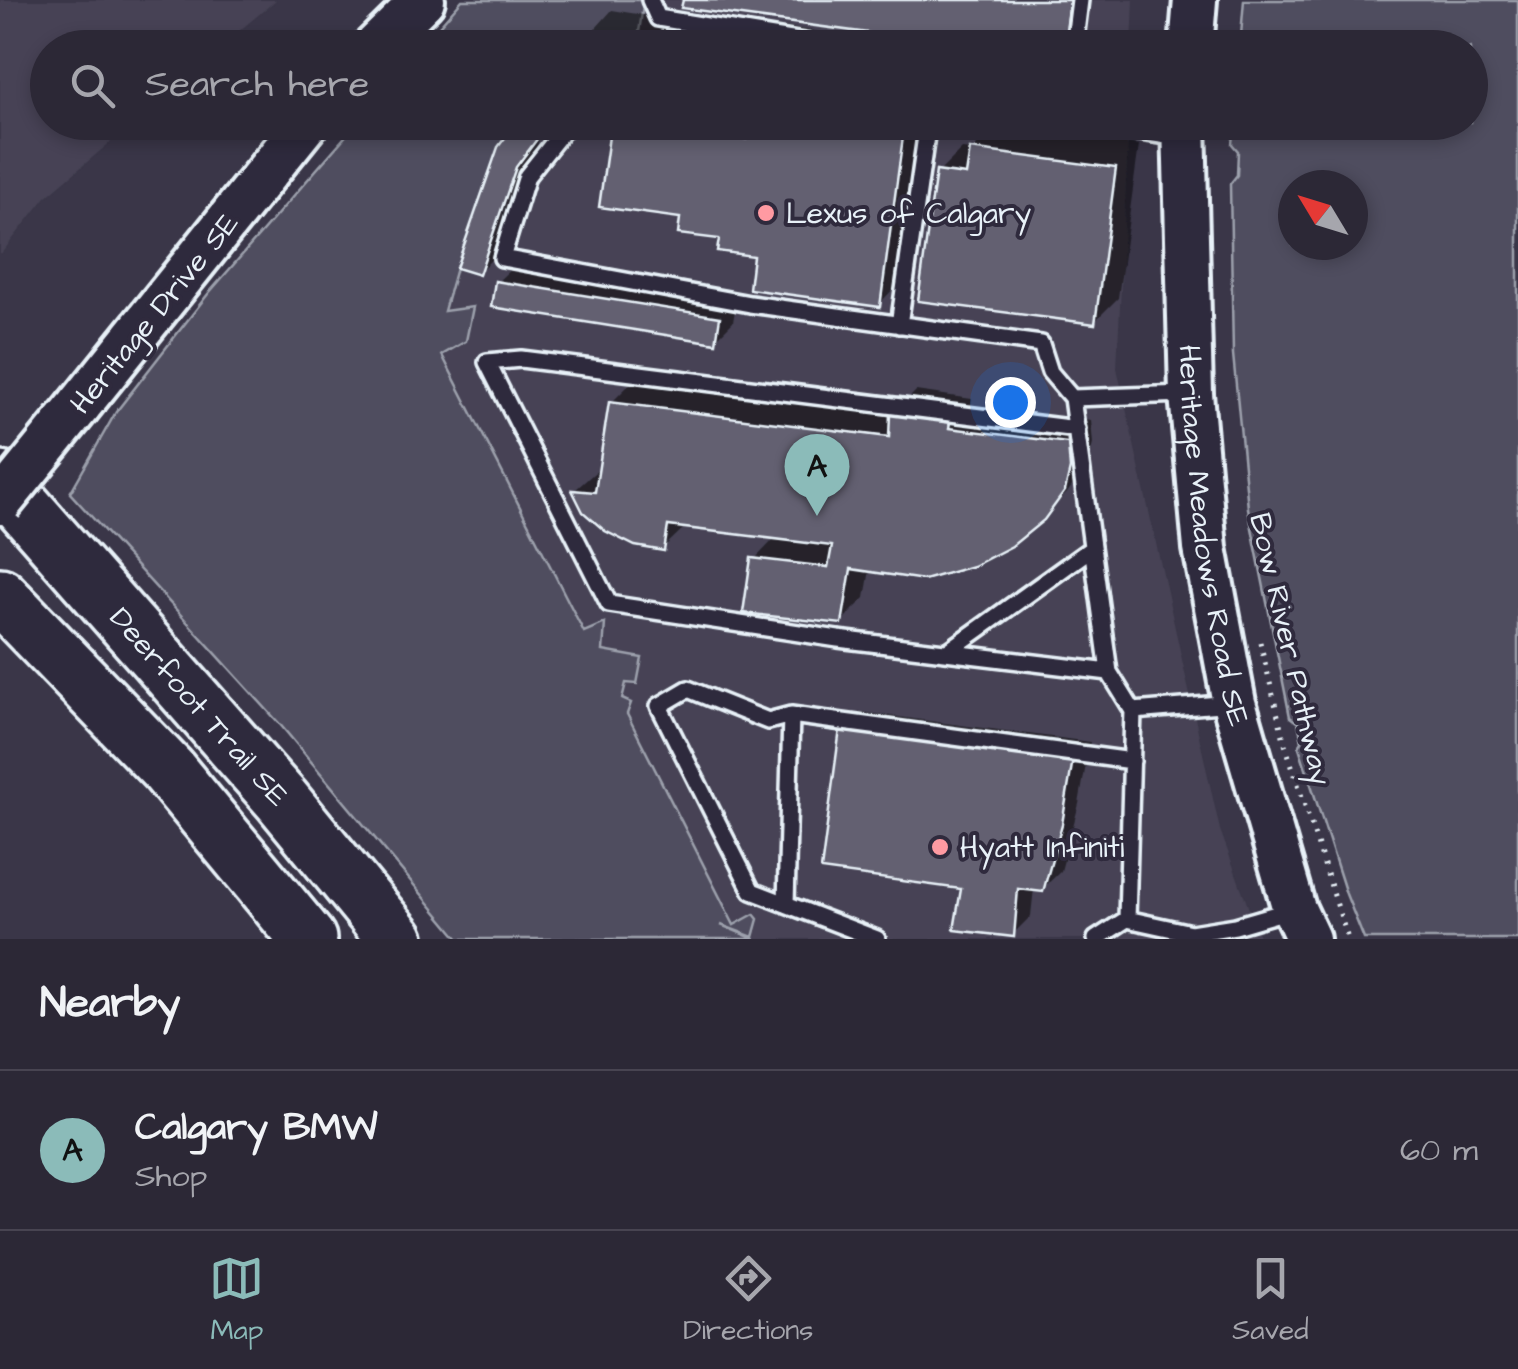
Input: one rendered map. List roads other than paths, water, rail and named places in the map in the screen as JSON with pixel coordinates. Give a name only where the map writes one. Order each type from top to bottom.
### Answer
[{"type":"highway","name":"Deerfoot Trail SE","points":[[0,480],[282,800],[396,939]]},
{"type":"highway","points":[[0,596],[168,770],[308,939]]},
{"type":"main road","points":[[376,30],[395,0]]},
{"type":"main road","points":[[392,30],[422,0]]},
{"type":"main road","points":[[1192,30],[1195,0]]},
{"type":"main road","name":"Heritage Drive SE","points":[[0,503],[292,140]]},
{"type":"main road","name":"Heritage Meadows Road SE","points":[[1183,140],[1190,394],[1205,548],[1234,703],[1301,924]]},
{"type":"lane","points":[[650,0],[658,18],[732,30]]},
{"type":"lane","points":[[1076,30],[1080,0]]},
{"type":"lane","points":[[555,140],[526,176],[502,258],[750,304],[1041,344],[1050,372],[1072,398],[1109,672],[1132,711],[1127,919]]},
{"type":"lane","points":[[900,324],[926,140]]},
{"type":"lane","points":[[1076,429],[521,360],[487,362],[609,604],[1109,672]]},
{"type":"lane","points":[[1072,398],[1190,394]]},
{"type":"lane","points":[[946,652],[1092,548]]},
{"type":"lane","points":[[876,939],[752,891],[659,706],[688,689],[768,721],[791,716],[1132,761]]},
{"type":"lane","points":[[1132,711],[1234,703]]},
{"type":"lane","points":[[786,904],[791,716]]},
{"type":"lane","points":[[1096,939],[1127,919],[1191,933],[1235,926],[1301,924]]},
{"type":"place","name":"Lexus of Calgary","points":[[766,213]]},
{"type":"place","name":"Calgary BMW","points":[[817,516]]},
{"type":"place","name":"Hyatt Infiniti","points":[[940,847]]}]
